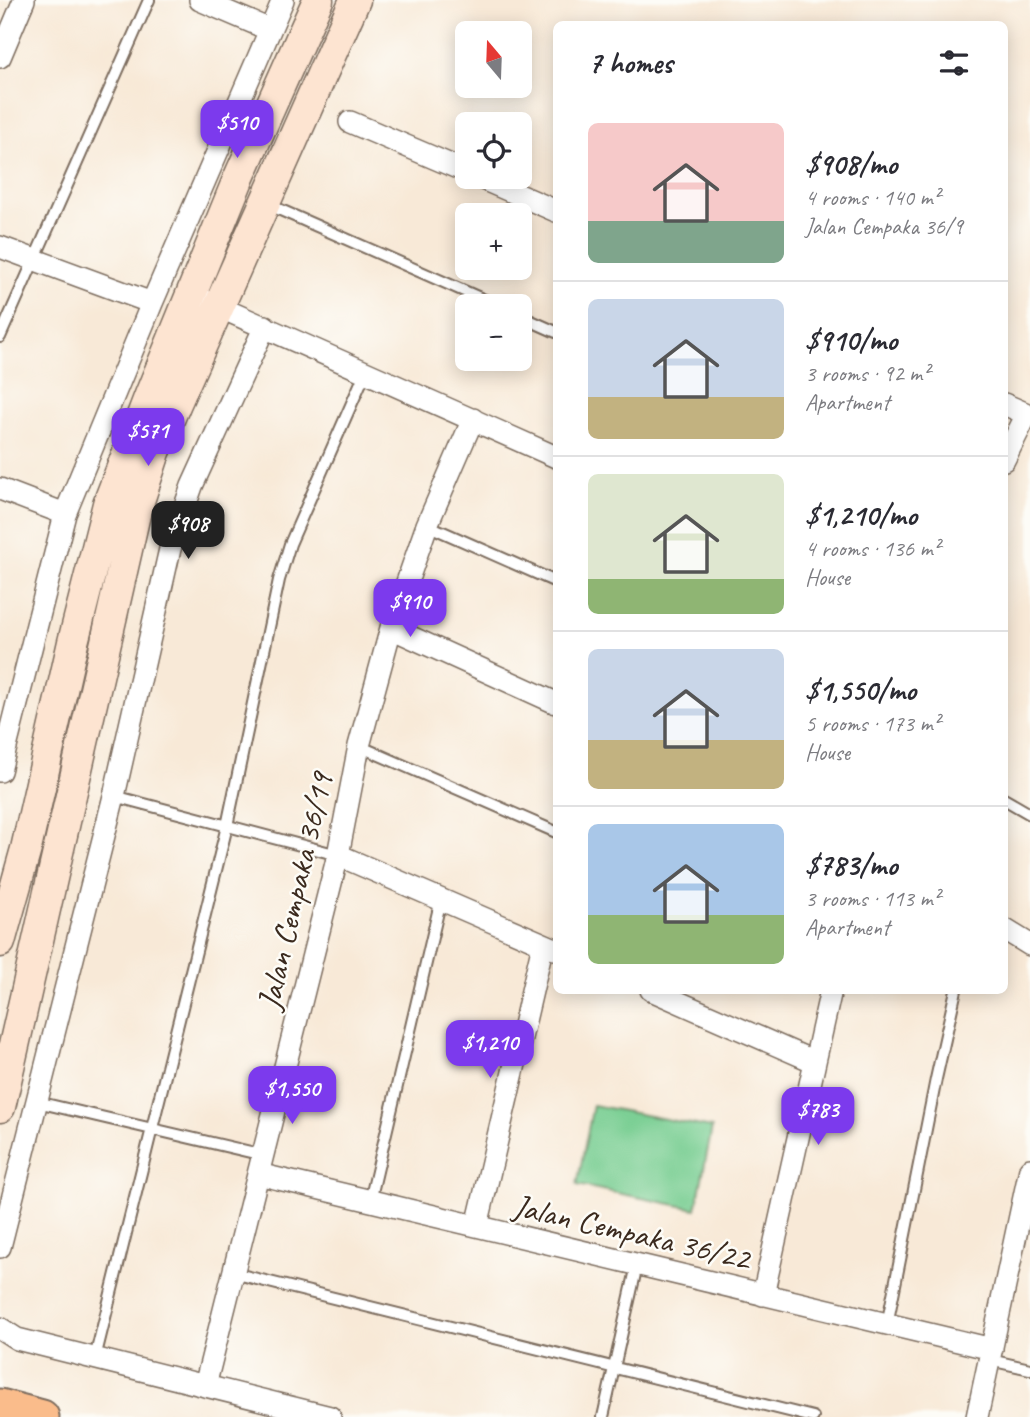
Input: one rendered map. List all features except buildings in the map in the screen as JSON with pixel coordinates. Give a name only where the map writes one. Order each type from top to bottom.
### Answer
[{"type":"main road","points":[[0,1406],[42,1417]]},
{"type":"street","points":[[0,57],[24,0]]},
{"type":"street","points":[[200,0],[270,30]]},
{"type":"street","points":[[0,771],[65,514],[152,303],[283,0]]},
{"type":"street","points":[[0,942],[26,849],[108,504],[239,177],[318,0]]},
{"type":"street","points":[[0,1107],[135,510],[155,452],[355,0]]},
{"type":"street","points":[[350,122],[455,167]]},
{"type":"street","points":[[506,189],[553,210]]},
{"type":"street","points":[[0,247],[152,303]]},
{"type":"street","points":[[192,295],[553,456]]},
{"type":"street","points":[[0,1247],[114,796],[170,549],[192,486],[265,326]]},
{"type":"street","points":[[1008,406],[1027,414],[1008,452]]},
{"type":"street","name":"Jalan Cempaka 36/19","points":[[205,1386],[338,855],[359,746],[391,628],[427,525],[472,419]]},
{"type":"street","points":[[0,489],[65,514]]},
{"type":"street","points":[[391,628],[553,702]]},
{"type":"street","points":[[338,855],[550,947],[477,1226]]},
{"type":"street","points":[[1008,931],[1030,945]]},
{"type":"street","points":[[660,994],[816,1062]]},
{"type":"street","points":[[762,1295],[830,994]]},
{"type":"street","name":"Jalan Cempaka 36/22","points":[[260,1164],[370,1201],[887,1325],[991,1355]]},
{"type":"street","points":[[977,1417],[1030,1169]]},
{"type":"street","points":[[8,1333],[95,1358],[330,1417]]},
{"type":"lane","points":[[0,337],[149,0]]},
{"type":"lane","points":[[266,203],[471,294]]},
{"type":"lane","points":[[532,321],[553,331]]},
{"type":"lane","points":[[95,1358],[228,826],[279,580],[290,544],[366,371]]},
{"type":"lane","points":[[427,525],[553,581]]},
{"type":"lane","points":[[359,746],[553,831]]},
{"type":"lane","points":[[114,796],[338,855]]},
{"type":"lane","points":[[1008,801],[1030,814]]},
{"type":"lane","points":[[370,1201],[441,900]]},
{"type":"lane","points":[[887,1325],[955,994]]},
{"type":"lane","points":[[37,1102],[152,1129],[260,1164]]},
{"type":"lane","points":[[603,1417],[637,1265]]},
{"type":"lane","points":[[233,1273],[813,1417]]},
{"type":"lane","points":[[991,1355],[1030,1369]]},
{"type":"green space","points":[[593,1105],[712,1128],[696,1209],[577,1185]]}]
